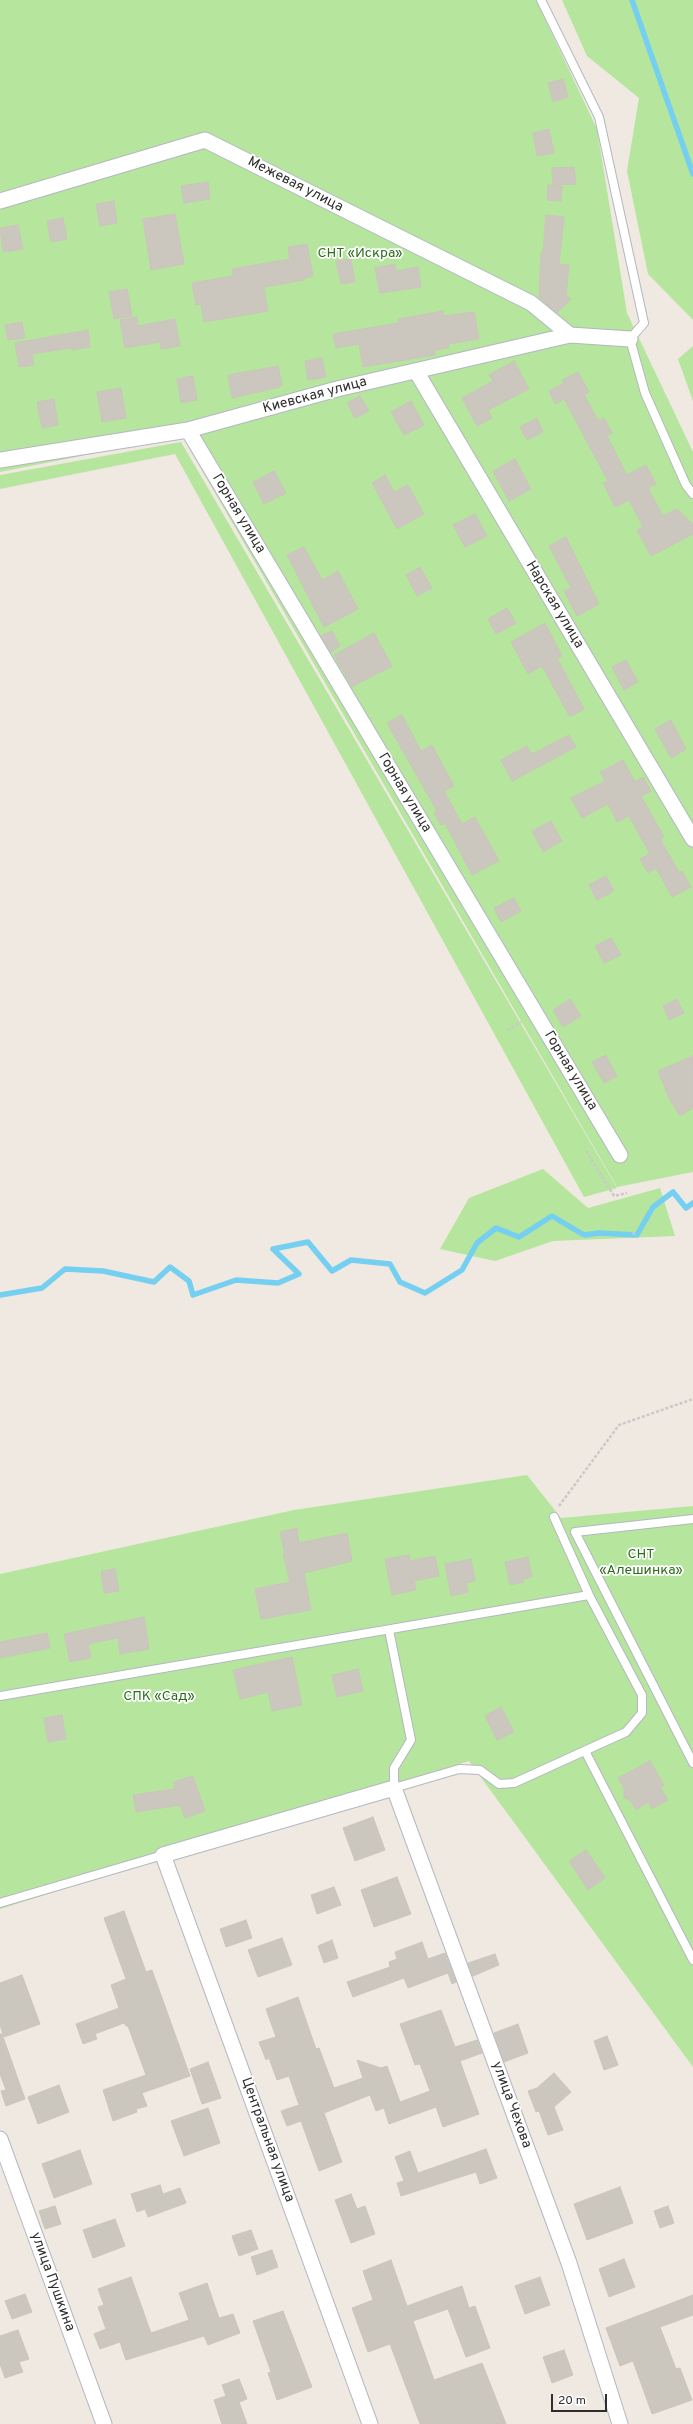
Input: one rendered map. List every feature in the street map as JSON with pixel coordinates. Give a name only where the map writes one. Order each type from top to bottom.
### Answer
[{"type":"street","name":"Межевая улица","points":[[0,201],[205,140],[531,303],[570,335]]},
{"type":"street","name":"Киевская улица","points":[[0,460],[188,430],[337,389],[570,335],[630,339]]},
{"type":"street","name":"Нарская улица","points":[[416,371],[693,839]]},
{"type":"street","name":"Горная улица","points":[[188,430],[620,1154]]},
{"type":"street","points":[[163,1855],[394,1788]]},
{"type":"street","name":"улица Чехова","points":[[394,1788],[569,2263],[620,2424]]},
{"type":"street","name":"Центральная улица","points":[[163,1855],[370,2424]]},
{"type":"street","name":"улица Пушкина","points":[[0,2139],[104,2424]]},
{"type":"lane","points":[[541,0],[599,117],[644,323],[630,339],[645,393],[686,485],[693,494]]},
{"type":"lane","points":[[389,1630],[411,1740],[394,1768],[394,1788],[458,1769],[480,1770],[499,1784],[514,1783],[626,1732],[642,1713],[642,1695],[589,1595],[554,1517]]},
{"type":"lane","points":[[693,1519],[575,1532],[693,1763]]},
{"type":"lane","points":[[0,1696],[589,1595]]},
{"type":"lane","points":[[585,1751],[693,1960]]},
{"type":"lane","points":[[0,1903],[163,1855]]},
{"type":"path","points":[[586,1151],[614,1196],[627,1193]]},
{"type":"path","points":[[633,1232],[636,1237]]},
{"type":"path","points":[[554,1517],[560,1501],[619,1425],[693,1399]]},
{"type":"green space","name":"СНТ «Искра»","points":[[0,0],[536,0],[597,129],[627,313],[693,452],[693,1172],[617,1187],[182,436],[0,472]]},
{"type":"green space","points":[[562,0],[693,0],[693,320],[648,274],[627,171],[639,98],[587,56]]},
{"type":"green space","points":[[693,346],[693,401],[678,359]]},
{"type":"green space","points":[[181,442],[617,1188],[584,1197],[175,454],[0,489],[0,475]]},
{"type":"green space","points":[[543,1169],[588,1208],[660,1188],[675,1236],[553,1241],[495,1261],[440,1249],[469,1198]]},
{"type":"green space","name":"СПК «Сад»","points":[[527,1475],[561,1518],[693,1506],[693,2067],[469,1761],[0,1909],[0,1574],[294,1510]]},
{"type":"building","points":[[563,79],[568,97],[553,102],[548,83]]},
{"type":"building","points":[[549,129],[554,153],[537,156],[533,133]]},
{"type":"building","points":[[574,167],[576,184],[553,185],[552,168]]},
{"type":"building","points":[[208,182],[210,199],[184,203],[181,186]]},
{"type":"building","points":[[548,185],[562,186],[561,201],[547,200]]},
{"type":"building","points":[[114,201],[117,223],[100,226],[96,204]]},
{"type":"building","points":[[175,214],[184,264],[151,270],[143,219]]},
{"type":"building","points":[[546,215],[564,217],[559,264],[569,265],[566,295],[571,299],[557,313],[539,297],[541,253],[543,253]]},
{"type":"building","points":[[63,218],[67,239],[51,242],[47,221]]},
{"type":"building","points":[[18,225],[23,249],[3,252],[0,228]]},
{"type":"building","points":[[307,244],[313,276],[304,278],[305,280],[264,287],[268,311],[204,322],[201,304],[196,305],[192,283],[233,276],[232,269],[290,259],[288,247]]},
{"type":"building","points":[[351,259],[355,282],[341,284],[336,261]]},
{"type":"building","points":[[395,264],[396,271],[418,267],[421,287],[380,293],[375,268]]},
{"type":"building","points":[[127,289],[132,316],[114,319],[109,292]]},
{"type":"building","points":[[443,311],[444,316],[474,312],[479,339],[448,344],[449,348],[435,350],[435,355],[363,367],[359,344],[336,348],[333,334],[399,323],[398,319]]},
{"type":"building","points":[[137,317],[138,326],[175,319],[180,346],[161,349],[160,342],[125,348],[120,320]]},
{"type":"building","points":[[22,322],[25,338],[8,340],[5,325]]},
{"type":"building","points":[[88,330],[90,347],[72,350],[71,348],[32,354],[34,365],[19,367],[15,343]]},
{"type":"building","points":[[322,358],[326,377],[308,380],[305,361]]},
{"type":"building","points":[[514,361],[529,389],[488,410],[492,418],[477,426],[462,398],[493,381],[489,375]]},
{"type":"building","points":[[278,366],[282,385],[280,387],[232,398],[228,375]]},
{"type":"building","points":[[578,372],[589,392],[584,394],[598,421],[604,418],[612,433],[607,436],[627,475],[646,465],[656,484],[648,488],[663,516],[677,509],[693,524],[693,534],[651,556],[637,530],[643,527],[629,500],[615,507],[603,483],[608,481],[564,399],[555,404],[549,391],[564,383],[562,380]]},
{"type":"building","points":[[193,376],[197,400],[181,403],[177,379]]},
{"type":"building","points":[[121,388],[126,418],[102,422],[97,392]]},
{"type":"building","points":[[360,396],[369,411],[355,418],[347,403]]},
{"type":"building","points":[[54,399],[58,425],[42,428],[37,402]]},
{"type":"building","points":[[411,401],[424,425],[404,435],[391,412]]},
{"type":"building","points":[[537,418],[543,432],[527,440],[520,427]]},
{"type":"building","points":[[515,459],[531,489],[509,501],[493,471]]},
{"type":"building","points":[[274,471],[286,493],[264,504],[253,482]]},
{"type":"building","points":[[385,475],[394,492],[408,485],[424,514],[397,529],[372,483]]},
{"type":"building","points":[[475,514],[487,536],[465,547],[453,525]]},
{"type":"building","points":[[566,537],[599,604],[577,616],[564,591],[571,588],[549,546]]},
{"type":"building","points":[[304,547],[322,580],[338,571],[358,609],[324,627],[287,555]]},
{"type":"building","points":[[420,567],[432,588],[417,596],[406,575]]},
{"type":"building","points":[[507,608],[516,623],[496,634],[488,619]]},
{"type":"building","points":[[545,623],[562,656],[557,658],[584,709],[570,717],[542,666],[528,674],[511,642]]},
{"type":"building","points":[[332,631],[340,646],[331,652],[321,636]]},
{"type":"building","points":[[374,633],[392,666],[352,687],[334,655]]},
{"type":"building","points":[[626,660],[638,682],[624,690],[612,667]]},
{"type":"building","points":[[402,715],[421,751],[432,745],[454,786],[444,791],[462,824],[475,817],[499,861],[472,875],[445,823],[441,825],[434,813],[437,811],[387,723]]},
{"type":"building","points":[[671,720],[686,749],[671,758],[655,729]]},
{"type":"building","points":[[569,735],[576,747],[512,781],[501,760],[527,746],[532,754]]},
{"type":"building","points":[[623,760],[635,782],[643,777],[651,791],[641,796],[664,837],[660,839],[679,872],[682,871],[691,887],[672,897],[656,868],[648,873],[640,859],[650,854],[629,816],[617,822],[608,804],[582,818],[571,798],[605,781],[600,772]]},
{"type":"building","points":[[551,821],[562,841],[543,852],[532,831]]},
{"type":"building","points":[[606,876],[614,891],[597,900],[589,885]]},
{"type":"building","points":[[514,898],[521,911],[501,922],[494,908]]},
{"type":"building","points":[[611,938],[621,955],[604,963],[595,946]]},
{"type":"building","points":[[570,999],[581,1016],[563,1027],[553,1010]]},
{"type":"building","points":[[677,999],[684,1013],[669,1020],[663,1006]]},
{"type":"building","points":[[606,1055],[617,1076],[604,1083],[592,1062]]},
{"type":"building","points":[[693,1056],[693,1108],[680,1116],[669,1098],[658,1071]]},
{"type":"building","points":[[297,1528],[299,1543],[347,1533],[352,1561],[304,1573],[311,1610],[261,1619],[255,1589],[290,1582],[283,1554],[285,1555],[280,1532]]},
{"type":"building","points":[[409,1555],[410,1561],[435,1556],[439,1576],[414,1581],[416,1590],[392,1595],[385,1559]]},
{"type":"building","points":[[528,1557],[532,1577],[523,1579],[524,1582],[510,1585],[505,1562]]},
{"type":"building","points":[[471,1559],[475,1581],[466,1583],[468,1592],[451,1596],[445,1564]]},
{"type":"building","points":[[115,1569],[119,1591],[104,1593],[101,1571]]},
{"type":"building","points":[[144,1617],[149,1649],[120,1654],[118,1638],[88,1644],[91,1658],[70,1662],[64,1634]]},
{"type":"building","points":[[47,1633],[50,1648],[0,1658],[0,1642]]},
{"type":"building","points":[[292,1657],[302,1705],[272,1711],[268,1692],[240,1699],[233,1670]]},
{"type":"building","points":[[358,1669],[363,1691],[337,1697],[332,1675]]},
{"type":"building","points":[[501,1707],[514,1732],[497,1740],[485,1716]]},
{"type":"building","points":[[62,1715],[66,1739],[48,1742],[44,1718]]},
{"type":"building","points":[[650,1761],[664,1785],[660,1787],[668,1800],[652,1809],[648,1802],[636,1810],[630,1800],[624,1798],[624,1788],[618,1778]]},
{"type":"building","points":[[193,1776],[205,1811],[185,1818],[180,1805],[136,1812],[133,1795],[175,1789],[173,1782]]},
{"type":"building","points":[[373,1817],[385,1850],[355,1861],[343,1828]]},
{"type":"building","points":[[586,1850],[605,1878],[588,1890],[569,1861]]},
{"type":"building","points":[[397,1877],[411,1914],[374,1927],[361,1890]]},
{"type":"building","points":[[334,1887],[341,1905],[317,1914],[311,1895]]},
{"type":"building","points":[[124,1911],[146,1972],[152,1970],[190,2076],[142,2093],[147,2106],[136,2109],[137,2112],[113,2121],[103,2090],[146,2075],[128,2026],[124,2023],[95,2034],[97,2039],[83,2044],[76,2024],[119,2008],[111,1985],[126,1979],[104,1918]]},
{"type":"building","points":[[246,1920],[252,1938],[226,1947],[220,1929]]},
{"type":"building","points":[[282,1938],[292,1965],[258,1977],[248,1950]]},
{"type":"building","points":[[332,1940],[338,1958],[324,1963],[318,1946]]},
{"type":"building","points":[[422,1942],[428,1959],[445,1953],[456,1982],[452,1984],[448,1973],[408,1988],[404,1978],[353,1997],[347,1982],[390,1967],[389,1962],[397,1959],[395,1952]]},
{"type":"building","points":[[495,1954],[499,1965],[473,1976],[468,1963]]},
{"type":"building","points":[[22,1975],[40,2024],[4,2037],[0,2025],[0,1983]]},
{"type":"building","points":[[298,1997],[316,2049],[319,2048],[334,2088],[363,2078],[357,2060],[381,2068],[387,2066],[400,2102],[430,2091],[420,2064],[415,2065],[400,2024],[441,2010],[455,2047],[477,2040],[482,2053],[460,2061],[479,2114],[443,2127],[436,2107],[389,2124],[384,2108],[376,2111],[370,2095],[324,2113],[342,2162],[319,2171],[301,2121],[287,2126],[281,2111],[299,2105],[289,2076],[277,2080],[269,2058],[266,2060],[259,2042],[276,2037],[266,2009]]},
{"type":"building","points":[[518,2024],[528,2053],[504,2062],[494,2033]]},
{"type":"building","points":[[0,2034],[2,2034],[25,2099],[6,2106],[1,2091],[6,2090],[0,2074]]},
{"type":"building","points":[[607,2036],[618,2065],[604,2070],[594,2041]]},
{"type":"building","points":[[208,2062],[221,2098],[202,2104],[190,2069]]},
{"type":"building","points":[[554,2073],[571,2092],[554,2107],[563,2130],[548,2135],[539,2111],[536,2112],[528,2091],[537,2088]]},
{"type":"building","points":[[59,2085],[69,2112],[38,2124],[28,2097]]},
{"type":"building","points":[[208,2108],[220,2143],[184,2156],[171,2121]]},
{"type":"building","points":[[486,2149],[497,2178],[480,2184],[476,2172],[401,2196],[397,2183],[404,2181],[395,2157],[410,2151],[418,2173]]},
{"type":"building","points":[[80,2150],[92,2184],[54,2198],[42,2164]]},
{"type":"building","points":[[160,2185],[163,2194],[180,2188],[186,2203],[148,2217],[145,2209],[137,2212],[131,2194]]},
{"type":"building","points":[[620,2187],[633,2223],[587,2240],[574,2204]]},
{"type":"building","points":[[351,2194],[357,2209],[365,2206],[375,2234],[351,2243],[335,2200]]},
{"type":"building","points":[[55,2206],[61,2224],[45,2229],[39,2211]]},
{"type":"building","points":[[668,2206],[674,2223],[660,2228],[654,2211]]},
{"type":"building","points":[[115,2219],[125,2246],[93,2258],[83,2230]]},
{"type":"building","points":[[251,2230],[258,2249],[239,2256],[232,2236]]},
{"type":"building","points":[[272,2250],[278,2267],[257,2275],[251,2257]]},
{"type":"building","points":[[624,2259],[635,2287],[609,2297],[599,2269]]},
{"type":"building","points":[[391,2260],[407,2306],[462,2286],[469,2308],[475,2306],[490,2348],[466,2357],[448,2309],[413,2321],[434,2380],[482,2363],[506,2424],[420,2424],[390,2344],[368,2352],[352,2308],[373,2300],[363,2271]]},
{"type":"building","points":[[131,2277],[151,2333],[189,2320],[179,2293],[207,2283],[219,2318],[233,2314],[240,2333],[208,2345],[204,2336],[126,2360],[120,2342],[100,2349],[94,2334],[106,2329],[98,2307],[104,2305],[98,2289]]},
{"type":"building","points":[[540,2277],[550,2305],[525,2314],[515,2286]]},
{"type":"building","points":[[25,2294],[32,2312],[12,2319],[5,2301]]},
{"type":"building","points":[[693,2295],[693,2315],[660,2327],[676,2369],[680,2368],[692,2400],[652,2414],[633,2361],[620,2366],[606,2328]]},
{"type":"building","points":[[283,2311],[312,2387],[277,2400],[268,2373],[271,2372],[253,2321]]},
{"type":"building","points":[[18,2330],[29,2359],[19,2362],[23,2372],[5,2378],[0,2364],[0,2336]]},
{"type":"building","points":[[564,2350],[573,2375],[552,2383],[543,2357]]},
{"type":"building","points":[[239,2379],[247,2399],[239,2402],[247,2424],[222,2424],[214,2400],[226,2396],[222,2385]]},
{"type":"waterway","points":[[632,0],[693,174]]},
{"type":"waterway","points":[[0,1295],[42,1288],[65,1269],[103,1271],[154,1282],[170,1267],[189,1281],[193,1295],[236,1280],[278,1283],[299,1274],[273,1249],[308,1242],[332,1271],[351,1260],[390,1264],[400,1282],[425,1293],[462,1270],[477,1243],[496,1228],[519,1237],[552,1216],[584,1235],[599,1233],[637,1235],[653,1207],[673,1192],[686,1208],[693,1203]]},
{"type":"park label","name":"СНТ «Алешинка»","points":[[641,1564]]}]
